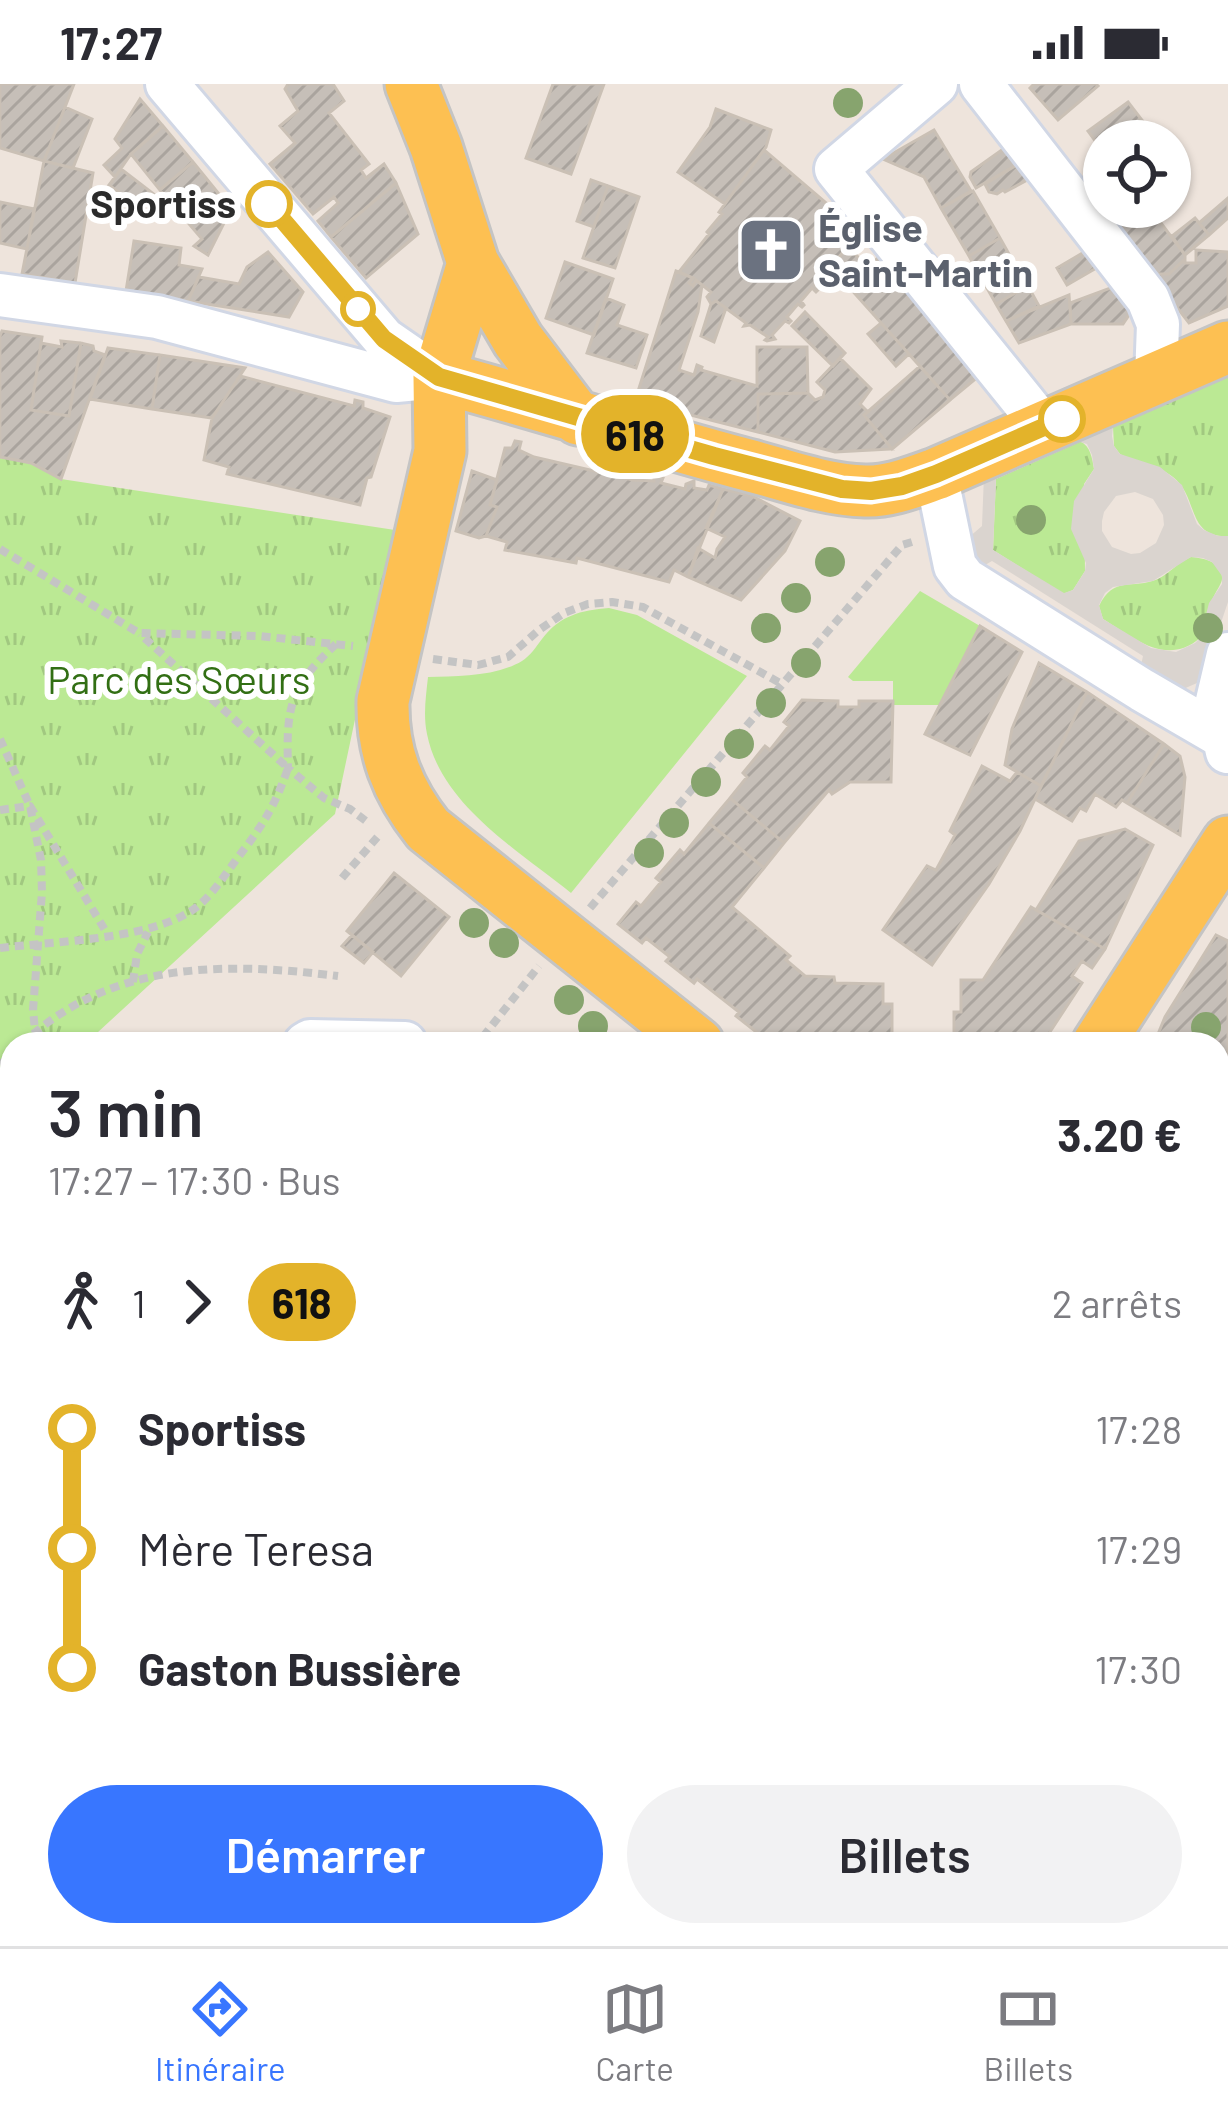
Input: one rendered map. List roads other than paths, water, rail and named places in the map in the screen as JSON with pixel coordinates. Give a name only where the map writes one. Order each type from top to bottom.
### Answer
[{"type":"main road","points":[[411,84],[473,263],[518,340],[578,418]]},
{"type":"main road","points":[[473,263],[439,377],[440,451],[383,701],[382,728],[389,761],[409,805],[428,830],[675,1032]]},
{"type":"main road","points":[[439,377],[842,489],[871,491],[936,474],[1228,347]]},
{"type":"main road","points":[[440,451],[499,419],[578,418]]},
{"type":"main road","points":[[1106,1032],[1228,842]]},
{"type":"street","points":[[167,84],[384,339],[439,377]]},
{"type":"street","points":[[936,84],[836,169],[1044,427]]},
{"type":"street","points":[[981,84],[1148,299],[1158,324],[1156,379]]},
{"type":"street","points":[[312,360],[342,319],[344,291]]},
{"type":"street","points":[[0,295],[157,317],[396,381],[439,377]]},
{"type":"street","points":[[936,474],[955,566],[965,578],[1226,744]]},
{"type":"street","points":[[1226,744],[1216,705],[1228,654]]},
{"type":"place","name":"Sportiss","points":[[269,204]]},
{"type":"place","name":"Église Saint-Martin","points":[[771,250]]},
{"type":"park label","name":"Parc des Sœurs","points":[[179,680]]}]
